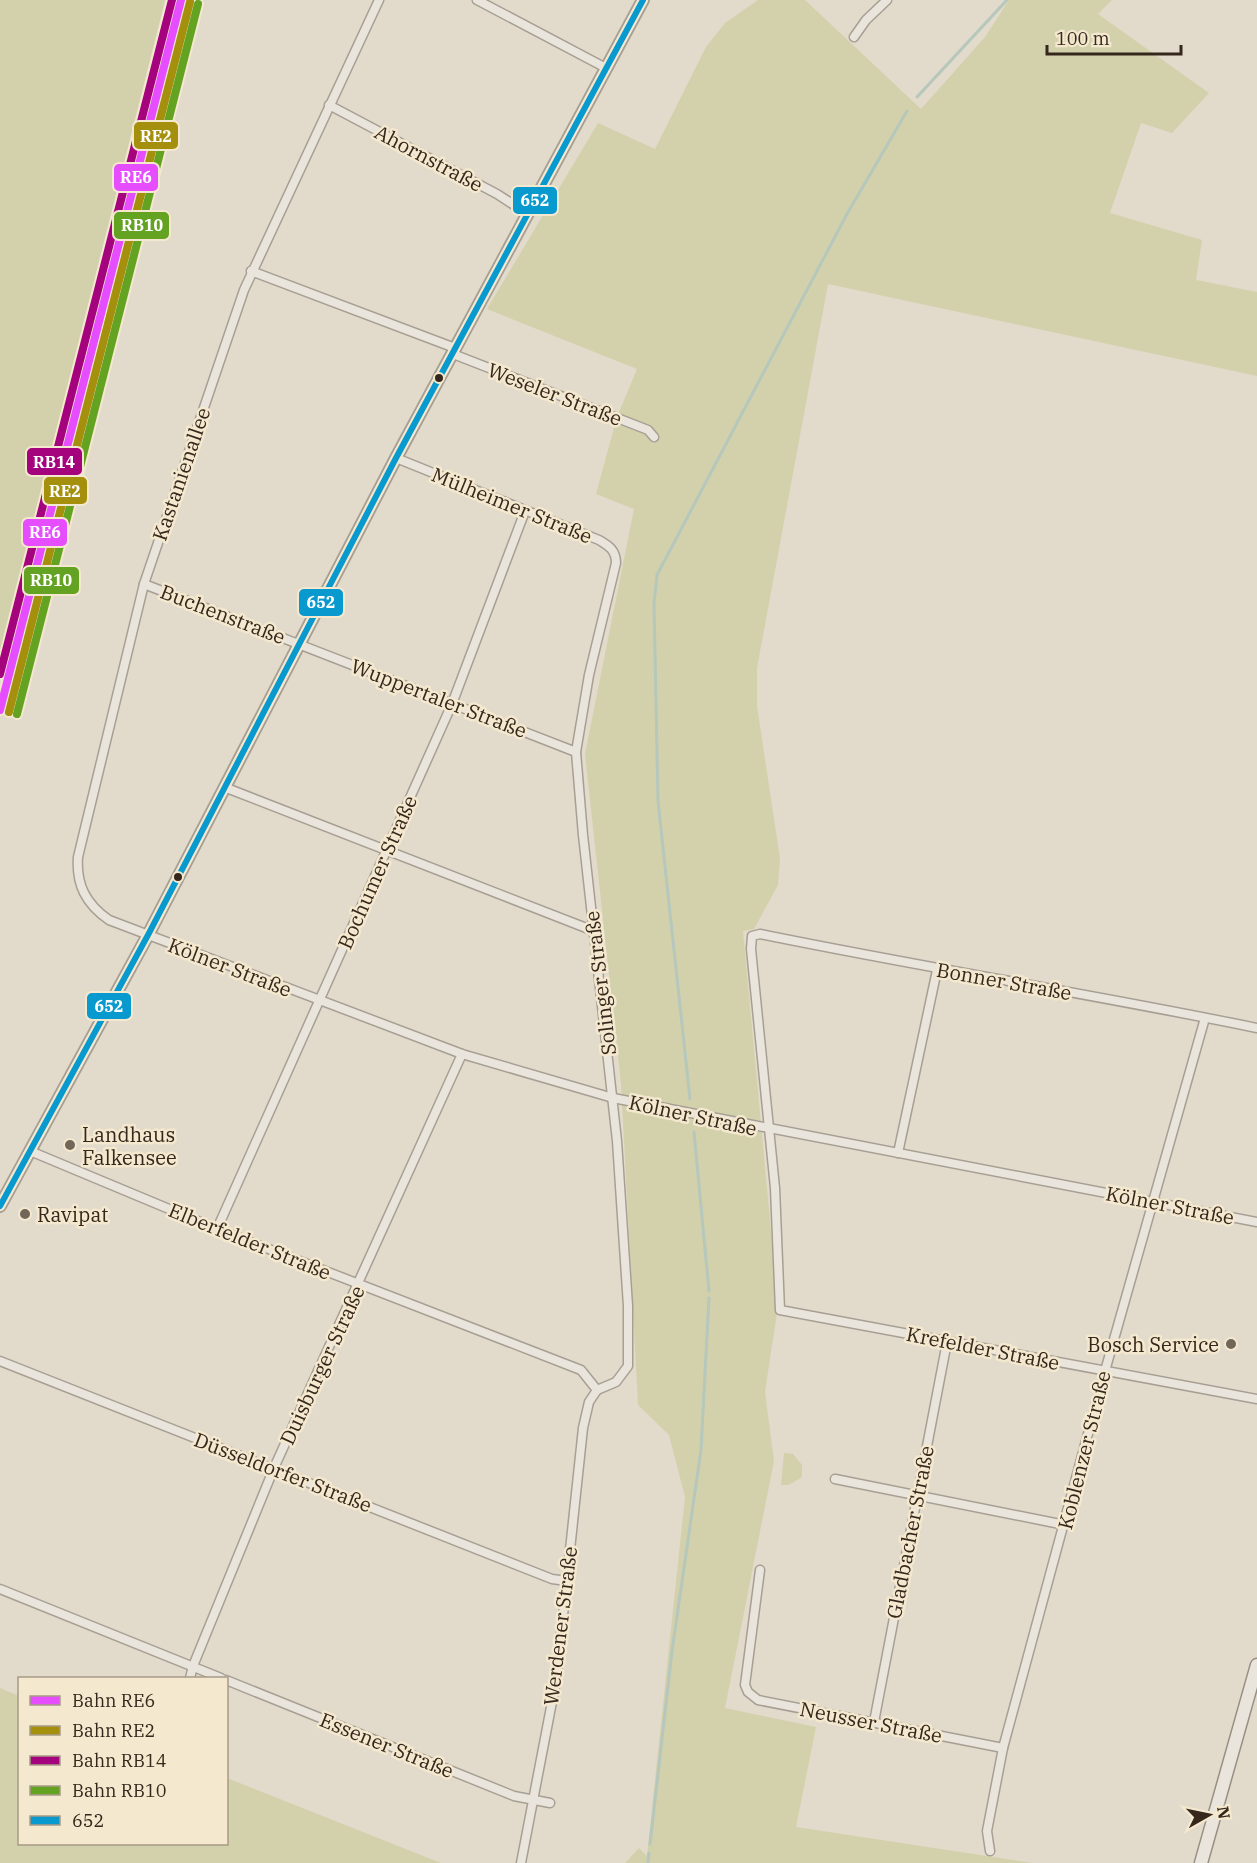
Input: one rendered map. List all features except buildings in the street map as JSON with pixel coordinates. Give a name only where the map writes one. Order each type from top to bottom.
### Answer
[{"type":"main road","points":[[1201,1863],[1257,1665]]},
{"type":"street","name":"Kastanienallee","points":[[148,935],[109,920],[98,912],[83,892],[77,870],[82,836],[144,584],[251,271],[379,0]]},
{"type":"street","points":[[477,0],[606,68]]},
{"type":"street","points":[[0,1206],[148,935],[396,458],[643,0]]},
{"type":"street","points":[[854,37],[866,20],[887,0]]},
{"type":"street","name":"Ahornstraße","points":[[329,105],[497,194],[528,214]]},
{"type":"street","name":"Weseler Straße","points":[[251,271],[648,430],[654,437]]},
{"type":"street","name":"Mülheimer Straße","points":[[396,458],[599,540],[610,546],[616,555],[616,563]]},
{"type":"street","name":"Bochumer Straße","points":[[217,1229],[452,704],[525,511]]},
{"type":"street","name":"Solinger Straße","points":[[597,1390],[616,1382],[628,1366],[628,1306],[625,1229],[613,1098],[576,752],[589,675],[616,563]]},
{"type":"street","name":"Buchenstraße","points":[[144,584],[301,644]]},
{"type":"street","name":"Wuppertaler Straße","points":[[301,644],[576,752]]},
{"type":"street","points":[[224,787],[594,931]]},
{"type":"street","name":"Bonner Straße","points":[[770,1131],[751,949],[752,936],[760,934],[937,970],[1257,1028]]},
{"type":"street","name":"Kölner Straße","points":[[148,935],[462,1054],[613,1098],[770,1131],[898,1153],[1257,1222]]},
{"type":"street","points":[[898,1153],[937,970]]},
{"type":"street","name":"Koblenzer Straße","points":[[990,1851],[987,1831],[1004,1748],[1105,1371],[1204,1018]]},
{"type":"street","name":"Duisburger Straße","points":[[190,1677],[192,1666],[274,1468],[360,1285],[462,1054]]},
{"type":"street","name":"Krefelder Straße","points":[[770,1131],[780,1255],[780,1310],[1257,1399]]},
{"type":"street","name":"Elberfelder Straße","points":[[30,1151],[217,1229],[581,1370],[597,1390]]},
{"type":"street","name":"Gladbacher Straße","points":[[874,1722],[947,1342]]},
{"type":"street","name":"Düsseldorfer Straße","points":[[0,1361],[552,1579],[567,1581]]},
{"type":"street","name":"Werdener Straße","points":[[521,1863],[556,1681],[583,1428],[589,1402],[597,1390]]},
{"type":"street","points":[[835,1479],[1065,1525]]},
{"type":"street","name":"Neusser Straße","points":[[760,1570],[745,1685],[748,1692],[758,1700],[1004,1748]]},
{"type":"street","points":[[0,1589],[219,1677]]},
{"type":"street","name":"Essener Straße","points":[[228,1681],[514,1796],[550,1803]]},
{"type":"shaded area","points":[[0,0],[165,0],[0,654]]},
{"type":"shaded area","points":[[758,0],[805,0],[921,109],[985,37],[1009,0],[1112,0],[1098,14],[1209,93],[1172,133],[1141,123],[1110,213],[1202,240],[1196,280],[1257,292],[1257,376],[828,284],[757,668],[757,706],[780,859],[778,885],[754,929],[743,931],[778,1306],[765,1392],[774,1461],[725,1708],[816,1727],[796,1827],[1032,1863],[625,1863],[639,1848],[647,1856],[685,1497],[669,1435],[638,1405],[621,1084],[585,754],[634,509],[596,494],[617,417],[637,369],[487,309],[598,123],[655,149],[706,47],[725,23]]},
{"type":"shaded area","points":[[784,1453],[793,1454],[802,1465],[802,1477],[789,1485],[781,1485]]},
{"type":"shaded area","points":[[0,1688],[18,1696],[18,1845],[228,1845],[228,1778],[441,1863],[0,1863]]},
{"type":"waterway","points":[[917,97],[1007,0]]},
{"type":"waterway","points":[[690,1099],[658,801],[654,603],[657,575],[847,214],[907,111]]},
{"type":"waterway","points":[[694,1132],[709,1291]]},
{"type":"waterway","points":[[650,1844],[672,1651],[701,1450],[709,1298]]},
{"type":"waterway","points":[[648,1863],[649,1853]]},
{"type":"rail line","name":"RB14","points":[[0,674],[172,0]]},
{"type":"rail line","name":"RE6","points":[[0,710],[181,0]]},
{"type":"rail line","name":"RE2","points":[[9,712],[190,2]]},
{"type":"rail line","name":"RB10","points":[[17,714],[198,4]]},
{"type":"transit line","name":"652","points":[[0,1206],[148,935],[396,458],[643,0]]},
{"type":"place","name":"Landhaus Falkensee","points":[[70,1145]]},
{"type":"place","name":"Ravipat","points":[[25,1214]]},
{"type":"place","name":"Bosch Service","points":[[1231,1344]]}]
